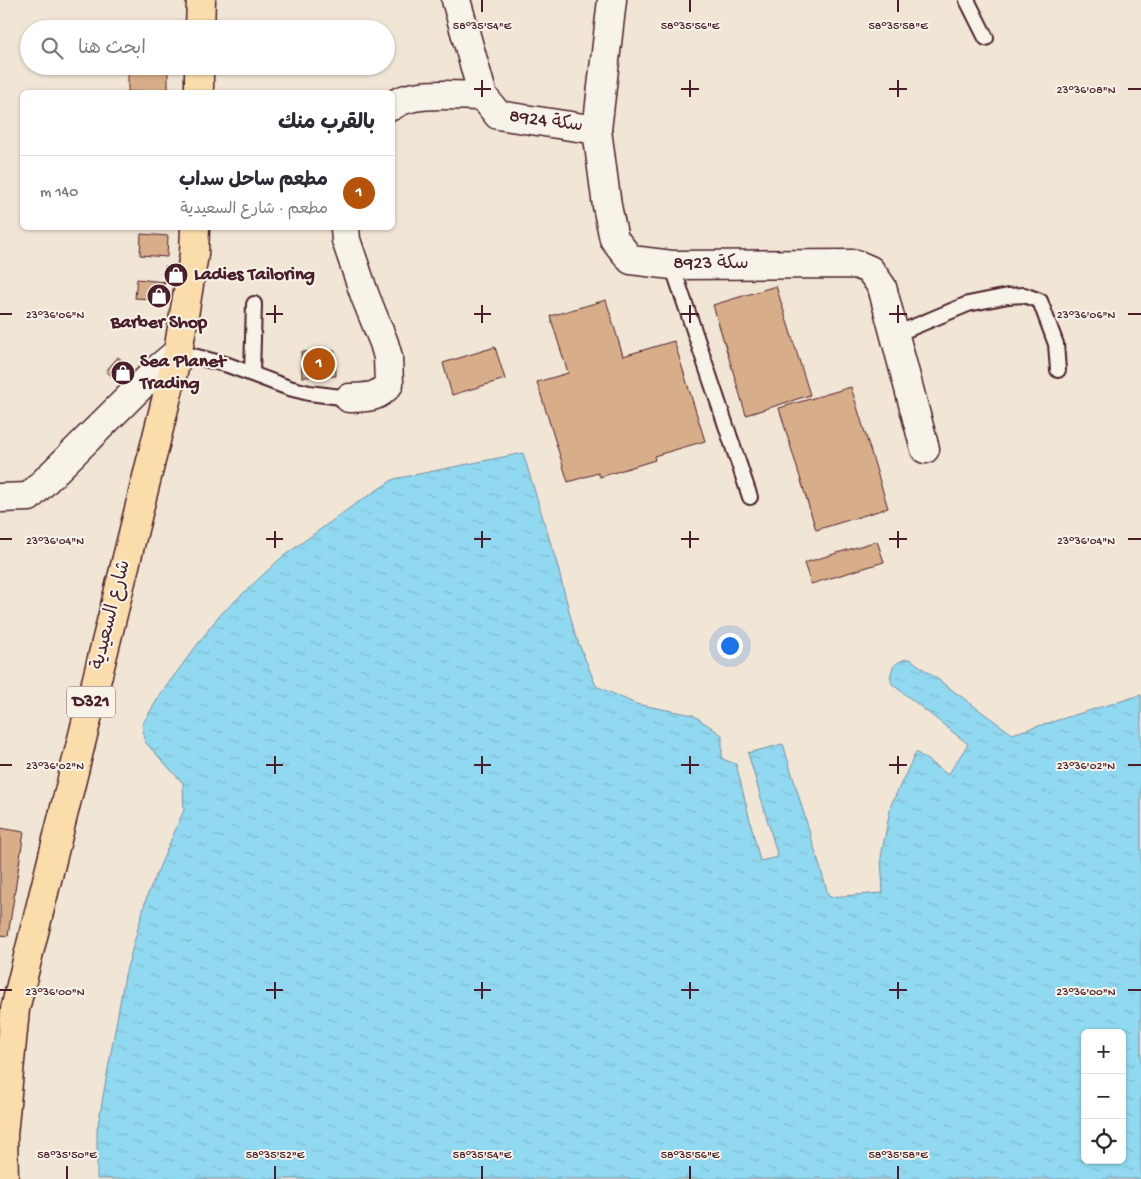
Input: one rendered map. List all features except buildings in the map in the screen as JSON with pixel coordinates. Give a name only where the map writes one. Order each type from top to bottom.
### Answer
[{"type":"main road","points":[[200,20],[201,0]]},
{"type":"main road","points":[[198,90],[199,75]]},
{"type":"main road","name":"شارع السعيدية","points":[[4,1179],[4,1073],[17,1000],[178,352],[194,254],[195,230]]},
{"type":"street","name":"سكة 8924","points":[[456,0],[483,96],[498,115],[597,130]]},
{"type":"street","name":"سكة 8923","points":[[612,0],[597,130],[607,206],[614,239],[631,260],[672,265],[856,264],[870,270],[882,287],[925,450]]},
{"type":"street","points":[[395,104],[400,100],[423,96],[483,96]]},
{"type":"street","points":[[346,230],[346,240],[388,357],[390,384],[382,393],[372,397],[349,398]]},
{"type":"street","points":[[0,498],[29,497],[159,368],[178,352]]},
{"type":"lane","points":[[967,0],[986,38]]},
{"type":"lane","points":[[672,265],[750,497]]},
{"type":"lane","points":[[894,335],[968,304],[1008,296],[1024,295],[1040,301],[1056,344],[1058,370]]},
{"type":"lane","points":[[252,373],[254,304]]},
{"type":"lane","points":[[178,352],[252,373],[270,381],[309,393],[349,398]]},
{"type":"water","points":[[523,453],[557,564],[575,634],[596,686],[636,704],[693,715],[722,735],[722,759],[736,764],[760,861],[778,857],[748,753],[783,744],[829,897],[883,893],[881,857],[891,805],[916,752],[948,775],[968,744],[892,684],[892,670],[897,663],[910,659],[1012,734],[1141,695],[1141,1179],[97,1179],[97,1130],[125,975],[147,896],[184,810],[183,783],[145,742],[142,725],[162,692],[218,617],[281,558],[351,507],[394,479]]},
{"type":"place","name":"Ladies Tailoring","points":[[176,275]]},
{"type":"place","name":"Barber Shop","points":[[159,296]]},
{"type":"place","name":"مطعم ساحل سداب","points":[[319,364]]},
{"type":"place","name":"Sea Planet Trading","points":[[123,373]]}]
